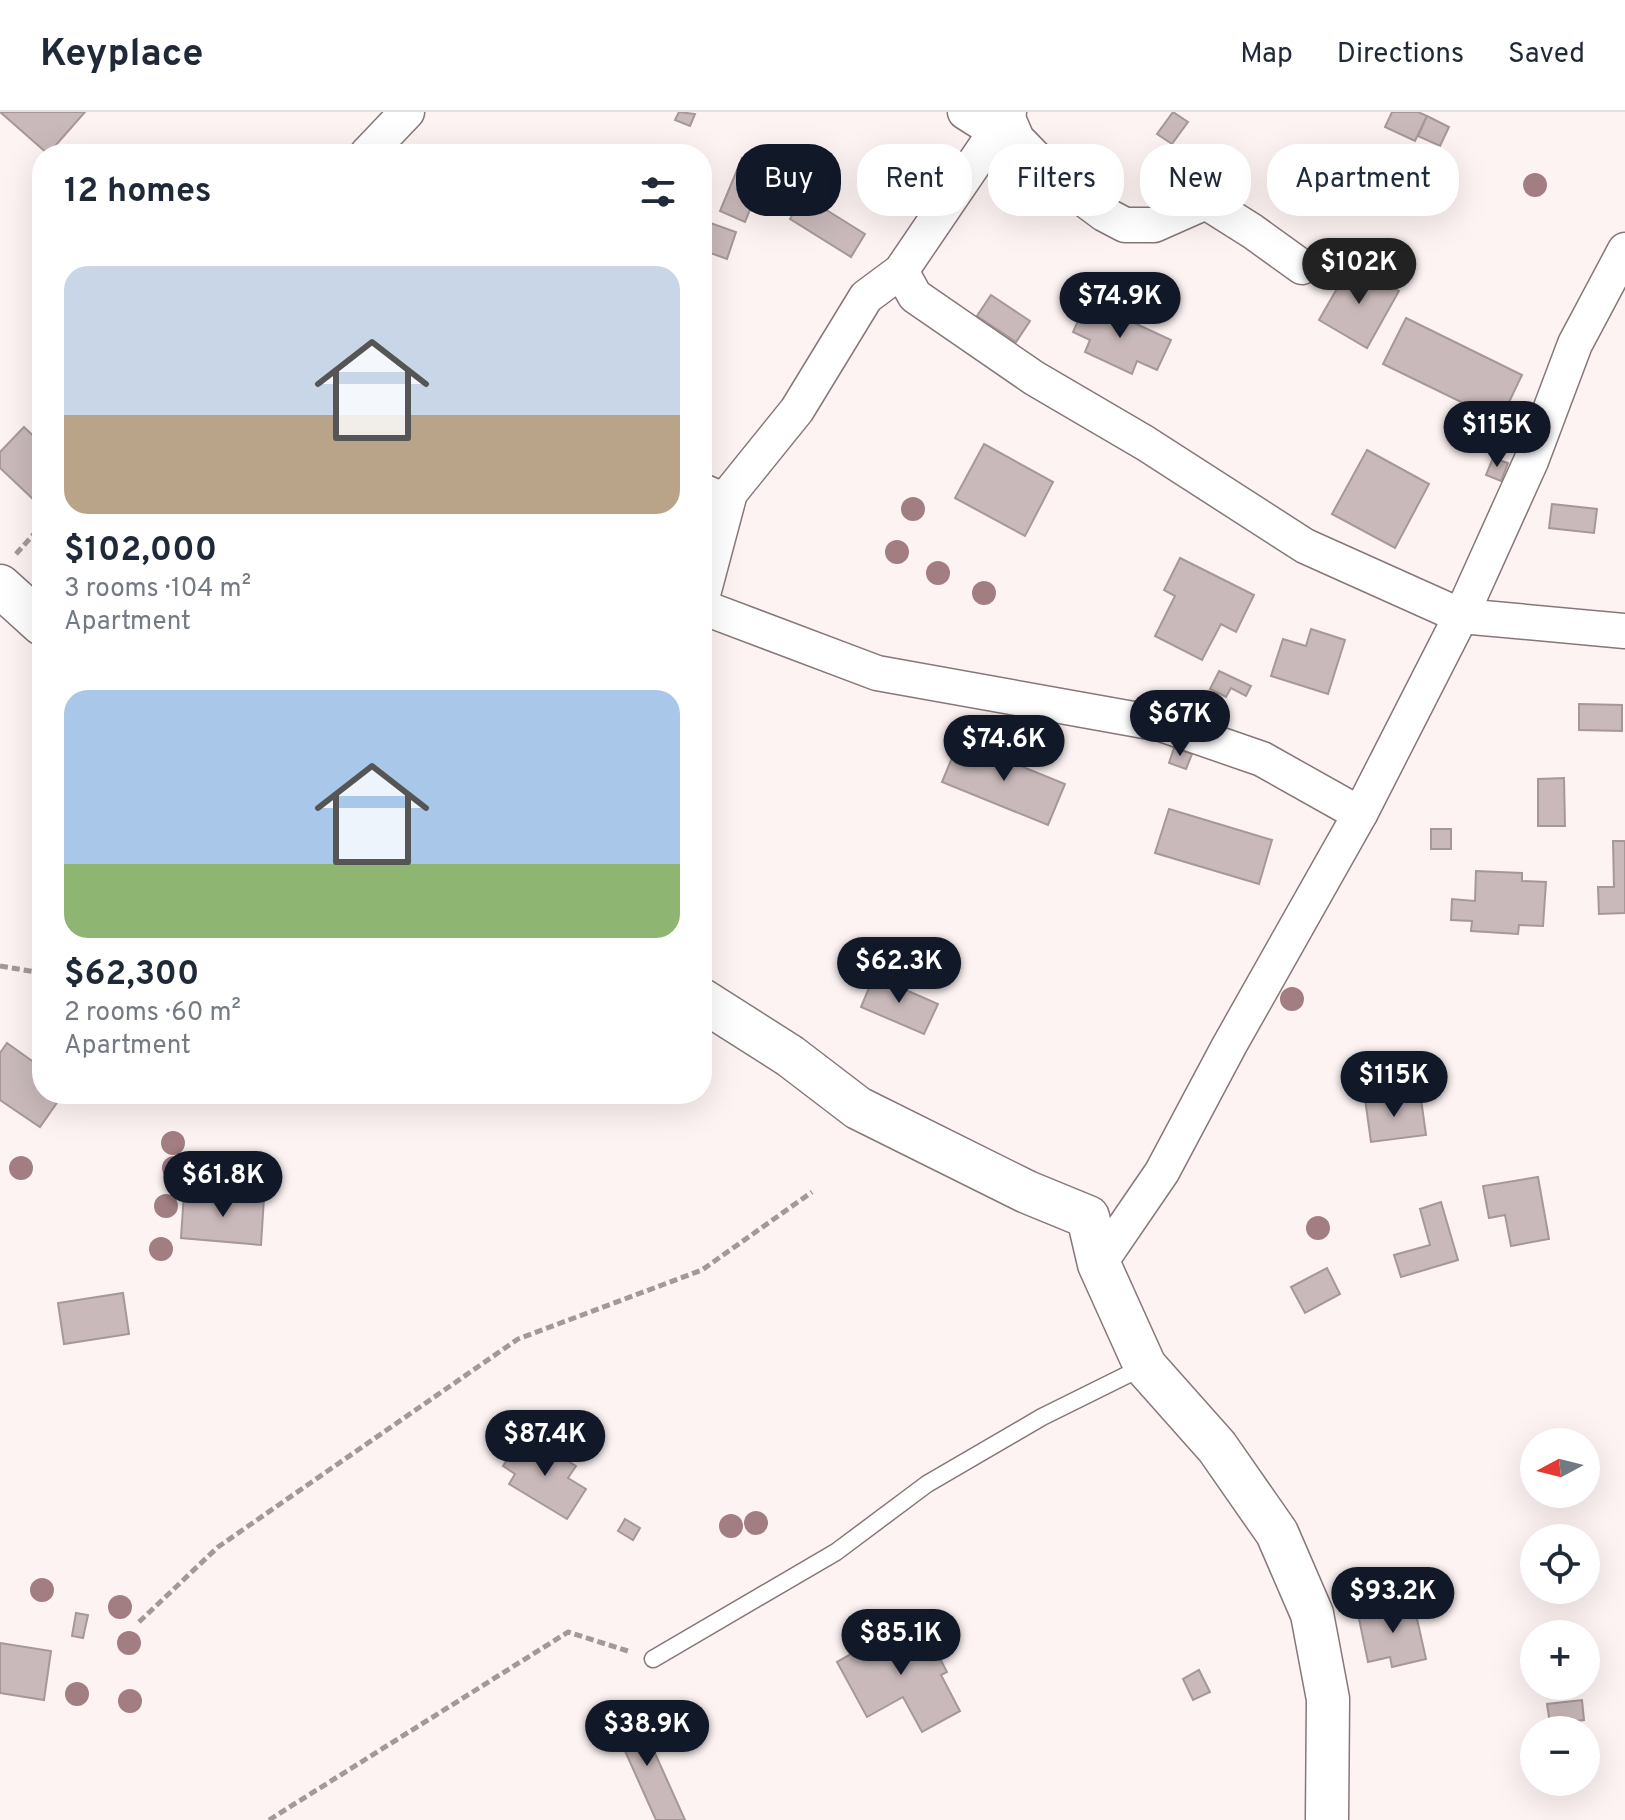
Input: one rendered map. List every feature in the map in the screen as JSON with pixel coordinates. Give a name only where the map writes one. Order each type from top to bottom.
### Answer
[{"type":"street","points":[[377,144],[407,112]]},
{"type":"street","points":[[965,112],[1003,120],[1053,176],[1104,214],[1125,225],[1154,225],[1206,202],[1302,267]]},
{"type":"street","points":[[712,519],[716,487],[797,410],[866,297],[901,271],[1003,120]]},
{"type":"street","points":[[1099,1264],[1162,1172],[1360,814],[1461,616],[1531,461],[1575,344],[1625,250]]},
{"type":"street","points":[[901,271],[915,296],[1034,378],[1145,443],[1305,546],[1461,616],[1625,631]]},
{"type":"street","points":[[5,573],[32,610]]},
{"type":"street","points":[[712,611],[877,673],[1161,724],[1262,759],[1360,814]]},
{"type":"street","points":[[712,1006],[790,1056],[858,1108],[1027,1192],[1088,1217],[1099,1264],[1145,1366],[1217,1447],[1277,1533],[1312,1614],[1328,1699],[1327,1820]]},
{"type":"lane","points":[[653,1659],[836,1552],[927,1484],[1042,1417],[1145,1366]]},
{"type":"path","points":[[5,573],[32,538]]},
{"type":"path","points":[[0,966],[32,971]]},
{"type":"path","points":[[139,1622],[218,1547],[518,1339],[702,1270],[812,1192]]},
{"type":"path","points":[[269,1820],[568,1632],[653,1659]]},
{"type":"building","points":[[0,112],[85,112],[57,144],[37,144]]},
{"type":"building","points":[[679,112],[695,114],[690,126],[675,120]]},
{"type":"building","points":[[1173,112],[1188,122],[1172,144],[1157,134]]},
{"type":"building","points":[[1392,112],[1418,112],[1427,116],[1415,141],[1385,127]]},
{"type":"building","points":[[1427,116],[1449,127],[1441,144],[1418,136]]},
{"type":"building","points":[[736,172],[736,216],[747,216],[745,222],[720,211]]},
{"type":"building","points":[[792,216],[836,216],[865,234],[851,257],[790,219]]},
{"type":"building","points":[[712,224],[736,232],[727,259],[712,254]]},
{"type":"building","points":[[1351,264],[1399,291],[1367,348],[1319,320]]},
{"type":"building","points":[[991,295],[1030,321],[1016,342],[977,316]]},
{"type":"building","points":[[1087,301],[1171,340],[1157,370],[1137,361],[1132,374],[1085,352],[1090,340],[1073,332]]},
{"type":"building","points":[[1406,318],[1522,375],[1500,421],[1383,364]]},
{"type":"building","points":[[24,427],[32,435],[32,498],[0,468],[0,452]]},
{"type":"building","points":[[984,444],[1053,482],[1025,536],[955,498]]},
{"type":"building","points":[[1367,450],[1429,484],[1395,548],[1332,514]]},
{"type":"building","points":[[1493,458],[1508,463],[1501,481],[1486,475]]},
{"type":"building","points":[[1552,504],[1597,509],[1594,533],[1549,528]]},
{"type":"building","points":[[1180,558],[1254,595],[1236,632],[1221,624],[1202,660],[1155,636],[1175,596],[1164,590]]},
{"type":"building","points":[[1311,629],[1345,640],[1328,694],[1271,676],[1283,639],[1306,646]]},
{"type":"building","points":[[1219,671],[1251,686],[1246,696],[1231,688],[1226,697],[1210,689]]},
{"type":"building","points":[[1579,704],[1622,705],[1622,731],[1579,730]]},
{"type":"building","points":[[959,741],[1065,784],[1048,825],[942,782]]},
{"type":"building","points":[[1174,748],[1192,754],[1186,769],[1169,763]]},
{"type":"building","points":[[1564,778],[1565,826],[1538,826],[1538,779]]},
{"type":"building","points":[[1169,809],[1272,840],[1259,884],[1155,853]]},
{"type":"building","points":[[1431,829],[1451,829],[1451,849],[1431,849]]},
{"type":"building","points":[[1613,841],[1625,841],[1625,913],[1599,914],[1598,887],[1614,887]]},
{"type":"building","points":[[1476,871],[1522,873],[1522,881],[1546,882],[1543,926],[1519,925],[1518,934],[1471,931],[1472,921],[1451,920],[1452,899],[1475,901]]},
{"type":"building","points":[[874,976],[938,1004],[924,1034],[861,1007]]},
{"type":"building","points":[[7,1043],[32,1061],[32,1104],[56,1104],[40,1127],[0,1100],[0,1053]]},
{"type":"building","points":[[1390,1095],[1392,1103],[1421,1099],[1426,1135],[1371,1142],[1365,1099]]},
{"type":"building","points":[[1538,1177],[1549,1239],[1511,1246],[1505,1215],[1489,1218],[1483,1186]]},
{"type":"building","points":[[184,1193],[264,1198],[261,1245],[181,1238]]},
{"type":"building","points":[[1441,1202],[1458,1260],[1401,1277],[1394,1255],[1430,1245],[1420,1209]]},
{"type":"building","points":[[1327,1268],[1340,1294],[1305,1313],[1291,1287]]},
{"type":"building","points":[[123,1293],[129,1334],[64,1344],[58,1303]]},
{"type":"building","points":[[519,1440],[541,1453],[545,1447],[576,1466],[568,1478],[586,1489],[567,1519],[509,1484],[515,1474],[503,1466]]},
{"type":"building","points":[[625,1519],[640,1528],[633,1540],[618,1531]]},
{"type":"building","points":[[1413,1601],[1426,1659],[1392,1667],[1390,1657],[1368,1662],[1358,1614]]},
{"type":"building","points":[[76,1613],[88,1615],[83,1638],[72,1636]]},
{"type":"building","points":[[911,1620],[926,1646],[932,1643],[947,1672],[941,1675],[960,1711],[922,1732],[903,1697],[867,1717],[837,1662]]},
{"type":"building","points":[[0,1643],[51,1651],[44,1700],[0,1693]]},
{"type":"building","points":[[1199,1670],[1210,1692],[1193,1700],[1183,1679]]},
{"type":"building","points":[[1582,1700],[1584,1716],[1549,1716],[1547,1704]]},
{"type":"building","points":[[636,1711],[685,1820],[656,1820],[612,1722]]}]
